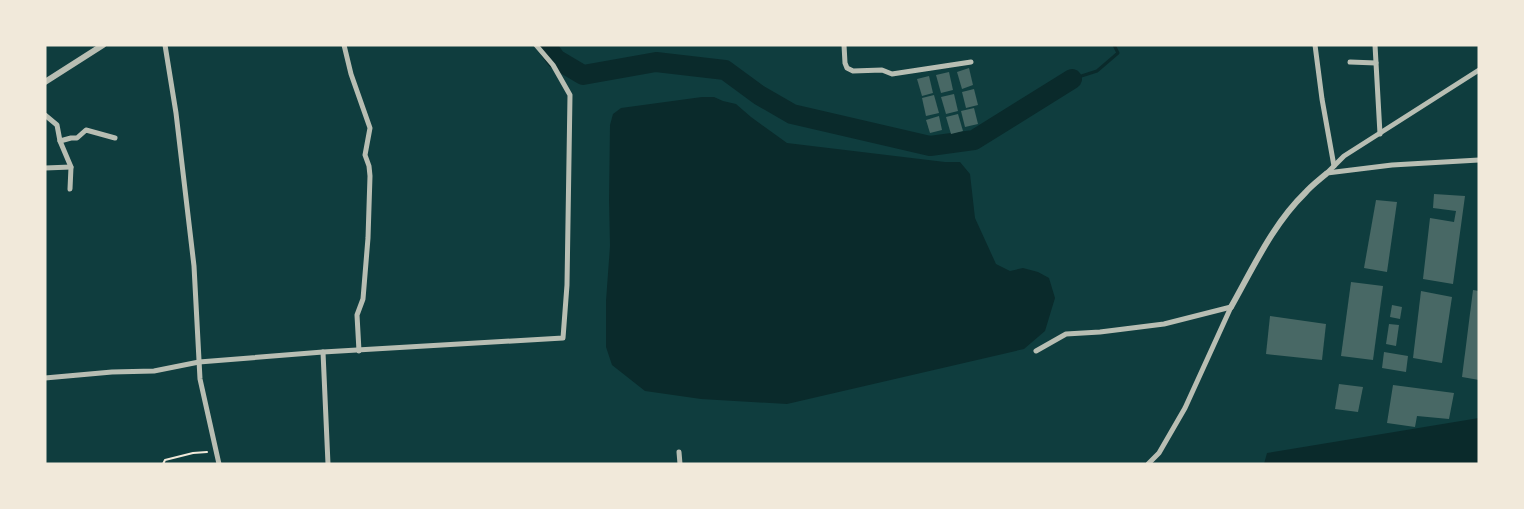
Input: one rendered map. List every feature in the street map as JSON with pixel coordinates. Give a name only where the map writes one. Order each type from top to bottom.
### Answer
[{"type":"street","points":[[45,82],[103,45]]},
{"type":"street","points":[[165,45],[176,113],[194,266],[201,388],[219,464]]},
{"type":"street","points":[[344,45],[351,74],[370,128],[365,155],[369,165],[370,186],[368,238],[363,299],[357,315],[359,351]]},
{"type":"street","points":[[45,378],[154,371],[199,362],[323,352],[563,338],[567,285],[570,95],[553,65],[536,45]]},
{"type":"street","points":[[844,45],[845,63],[847,68],[853,71],[882,70],[892,74],[971,62]]},
{"type":"street","points":[[1315,45],[1334,166]]},
{"type":"street","points":[[1374,45],[1380,134]]},
{"type":"street","points":[[1350,62],[1376,63]]},
{"type":"street","points":[[1148,464],[1159,453],[1185,408],[1231,307],[1257,260],[1282,221],[1304,193],[1344,156],[1479,70]]},
{"type":"street","points":[[45,114],[57,125],[60,141],[71,166],[69,189]]},
{"type":"street","points":[[60,141],[77,138],[86,130],[114,138]]},
{"type":"street","points":[[1326,174],[1392,165],[1479,160]]},
{"type":"street","points":[[45,168],[71,166]]},
{"type":"street","points":[[1036,351],[1066,334],[1164,324],[1231,307]]},
{"type":"street","points":[[323,352],[328,464]]},
{"type":"street","points":[[679,452],[680,464]]},
{"type":"path","points":[[163,464],[165,460],[193,453],[216,451]]},
{"type":"water","points":[[714,97],[736,104],[787,143],[960,162],[970,174],[975,218],[996,264],[1010,271],[1023,268],[1049,278],[1055,298],[1045,331],[1024,349],[787,404],[701,399],[645,391],[612,365],[606,347],[606,301],[610,246],[610,125],[613,114],[621,108]]},
{"type":"water","points":[[1479,418],[1479,464],[1264,464],[1267,453]]},
{"type":"building","points":[[969,68],[973,85],[962,89],[957,72]]},
{"type":"building","points":[[949,72],[953,90],[941,93],[936,75]]},
{"type":"building","points":[[929,76],[933,93],[922,96],[917,79]]},
{"type":"building","points":[[974,89],[978,105],[966,108],[962,92]]},
{"type":"building","points":[[954,94],[958,111],[946,114],[941,97]]},
{"type":"building","points":[[934,95],[939,113],[926,116],[922,98]]},
{"type":"building","points":[[974,108],[978,124],[965,127],[961,111]]},
{"type":"building","points":[[958,114],[963,131],[951,134],[946,117]]},
{"type":"building","points":[[939,116],[942,130],[930,133],[926,120]]},
{"type":"building","points":[[1434,194],[1465,196],[1453,284],[1423,279],[1430,218],[1454,222],[1456,211],[1433,208]]},
{"type":"building","points":[[1376,200],[1397,202],[1387,272],[1364,268]]},
{"type":"building","points":[[1351,282],[1383,286],[1373,360],[1341,356]]},
{"type":"building","points":[[1473,290],[1479,291],[1479,380],[1462,377]]},
{"type":"building","points":[[1421,291],[1452,297],[1442,363],[1413,358]]},
{"type":"building","points":[[1392,305],[1402,307],[1400,319],[1390,317]]},
{"type":"building","points":[[1270,316],[1326,324],[1322,360],[1266,354]]},
{"type":"building","points":[[1389,324],[1399,325],[1396,346],[1386,344]]},
{"type":"building","points":[[1384,352],[1408,356],[1406,372],[1382,368]]},
{"type":"building","points":[[1339,384],[1363,387],[1358,412],[1335,409]]},
{"type":"building","points":[[1393,385],[1454,393],[1449,419],[1417,416],[1415,427],[1387,423]]},
{"type":"waterway","points":[[546,45],[556,59],[583,75],[656,62],[725,70],[759,95],[792,114],[930,146],[974,140],[1072,79]]},
{"type":"waterway","points":[[1072,79],[1097,71],[1118,53],[1114,45]]}]
